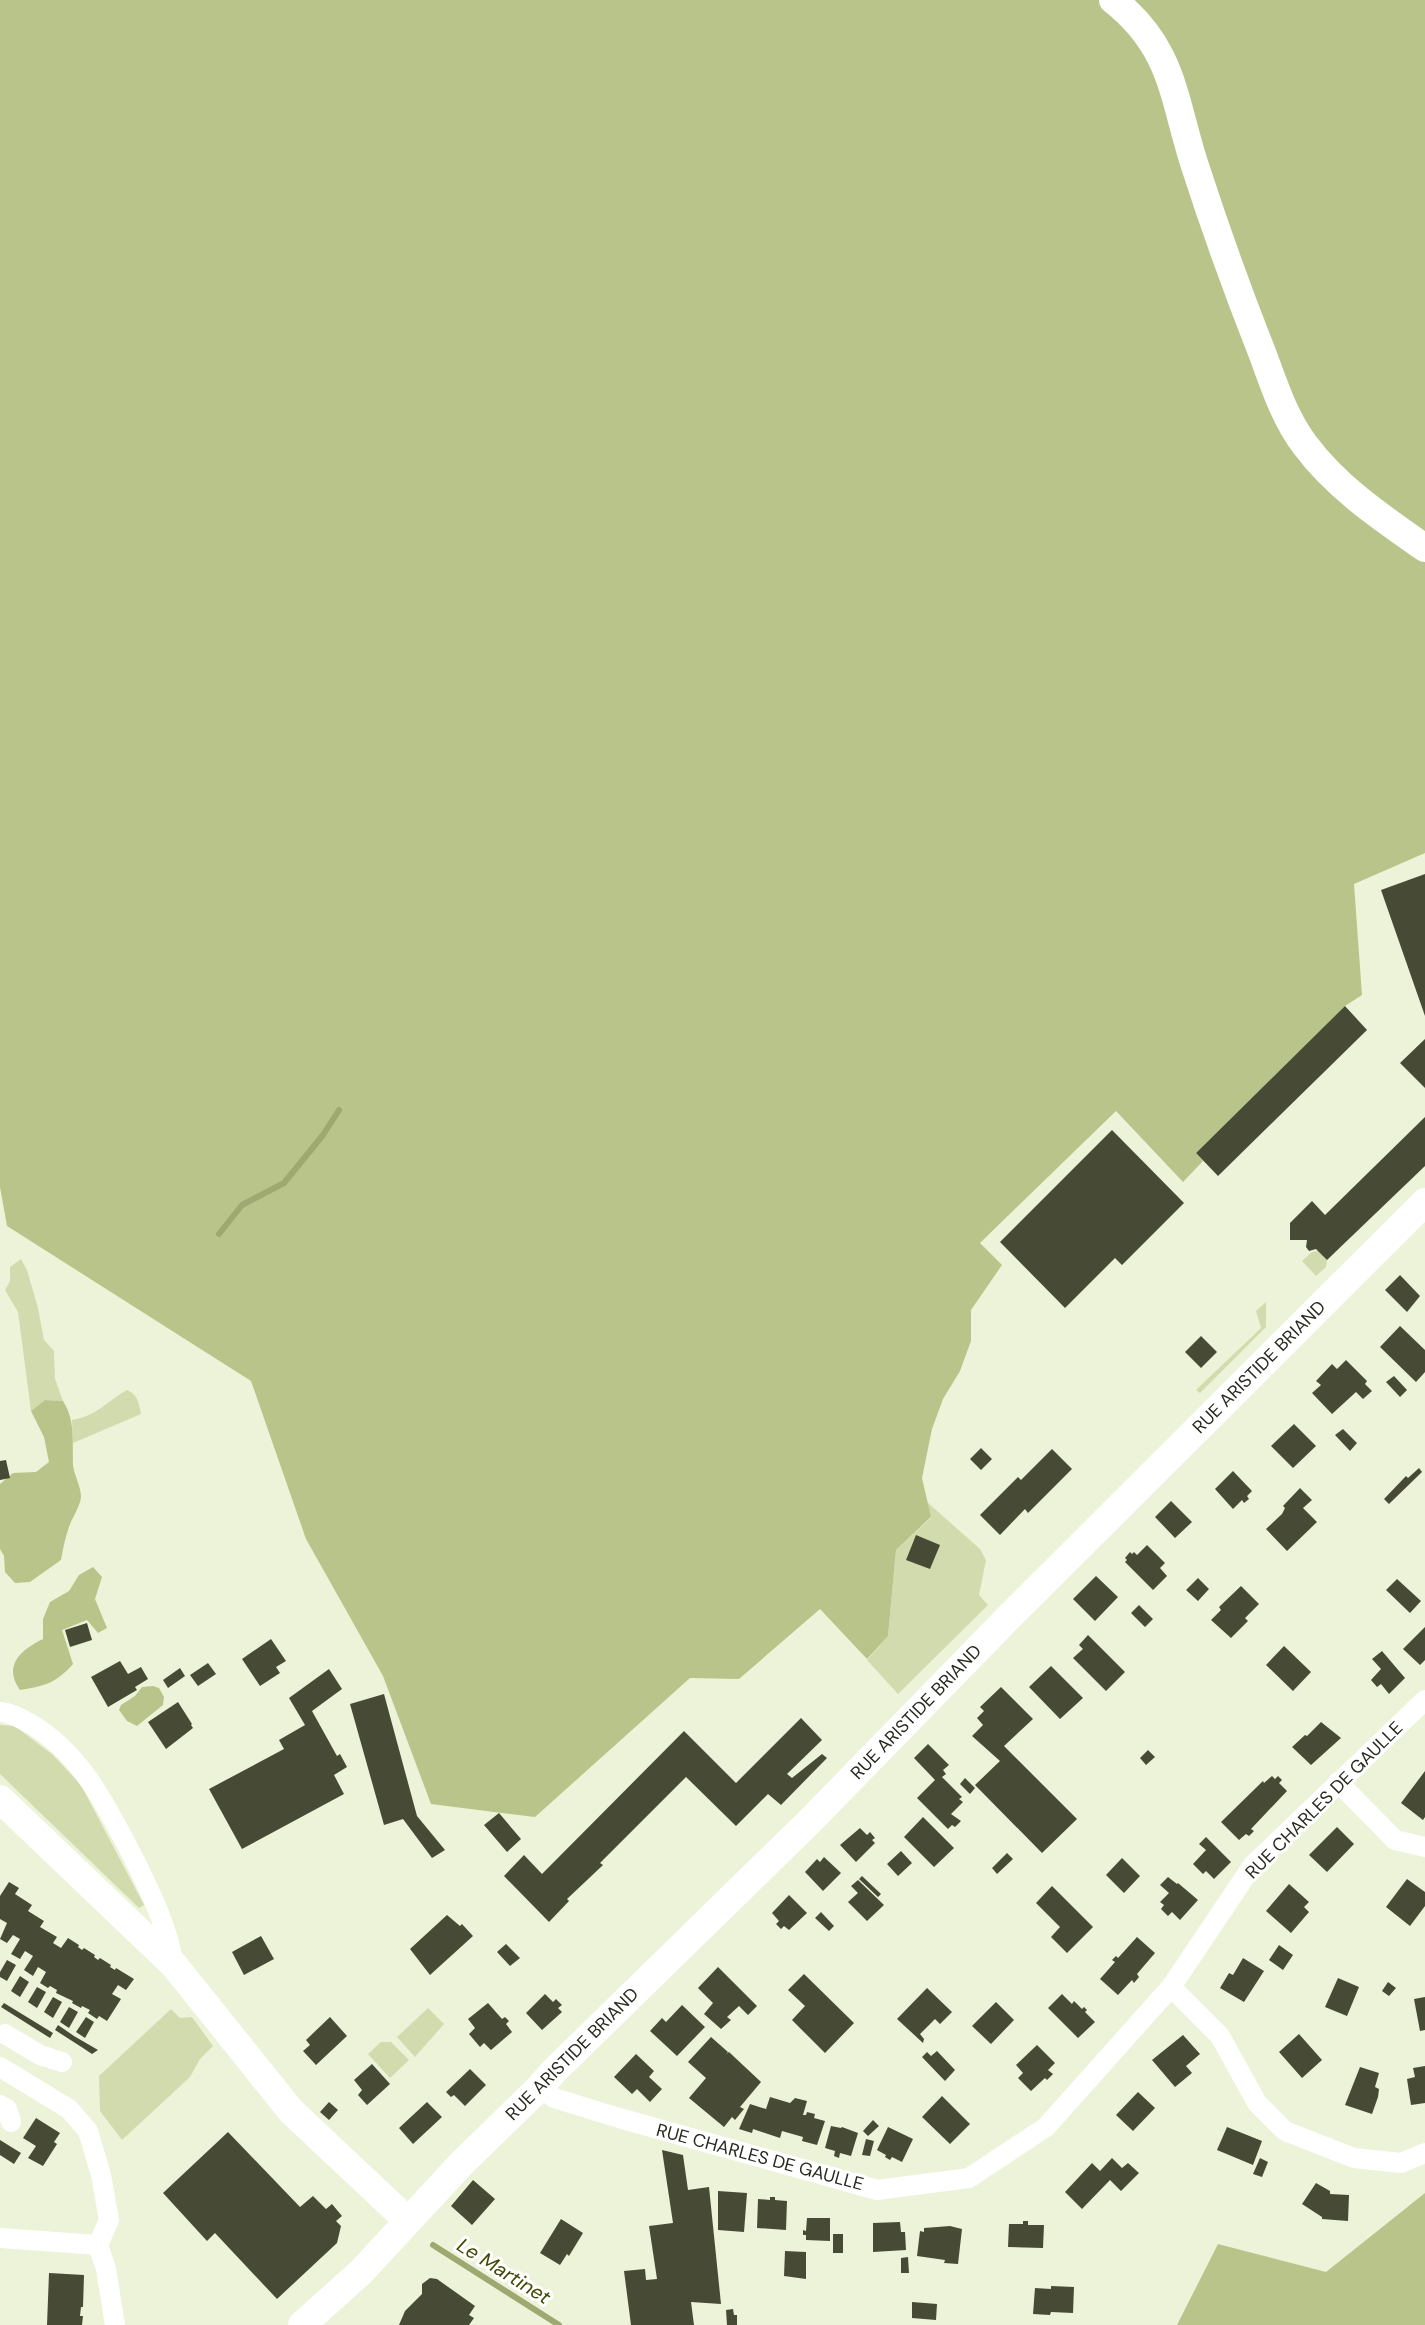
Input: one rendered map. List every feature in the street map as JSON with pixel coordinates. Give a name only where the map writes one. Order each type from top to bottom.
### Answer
[{"type":"street","points":[[1113,0],[1127,11],[1158,50],[1171,77],[1193,160],[1215,226],[1248,319],[1290,421],[1304,445],[1343,488],[1425,548]]},
{"type":"street","name":"RUE ARISTIDE BRIAND","points":[[302,2325],[361,2272],[461,2164],[616,2009],[810,1821],[1014,1612],[1425,1202]]},
{"type":"street","name":"RUE CHARLES DE GAULLE","points":[[540,2087],[554,2098],[609,2115],[877,2190],[969,2178],[1046,2127],[1171,1987],[1253,1865],[1425,1700]]},
{"type":"street","points":[[0,1712],[10,1713],[45,1732],[83,1772],[104,1800],[157,1904],[174,1965]]},
{"type":"street","points":[[1338,1782],[1395,1840],[1425,1847]]},
{"type":"street","points":[[0,1799],[174,1965],[291,2111],[408,2221]]},
{"type":"street","points":[[1171,1987],[1220,2036],[1257,2103],[1285,2131],[1354,2158],[1401,2163],[1425,2152]]},
{"type":"street","points":[[2,2035],[40,2055],[62,2062]]},
{"type":"street","points":[[0,2067],[69,2109],[88,2131],[101,2175],[109,2220],[98,2245],[106,2269],[115,2325]]},
{"type":"street","points":[[0,2105],[7,2109],[11,2122]]},
{"type":"street","points":[[0,2238],[98,2245]]},
{"type":"green space","points":[[0,0],[1425,0],[1425,853],[1354,884],[1362,995],[1345,1006],[1196,1153],[1203,1161],[1183,1182],[1116,1111],[980,1243],[1002,1265],[971,1310],[971,1341],[960,1371],[943,1399],[932,1429],[922,1478],[931,1517],[896,1550],[888,1636],[867,1659],[820,1609],[739,1679],[690,1678],[535,1817],[431,1804],[383,1676],[306,1539],[251,1381],[7,1226],[0,1187]]},
{"type":"green space","points":[[1318,1251],[1327,1260],[1326,1267],[1316,1276],[1302,1261],[1312,1252]]},
{"type":"green space","points":[[21,1259],[27,1270],[38,1308],[44,1340],[54,1351],[55,1379],[63,1401],[45,1400],[31,1411],[18,1312],[5,1290],[10,1281],[10,1267]]},
{"type":"green space","points":[[1266,1302],[1266,1327],[1200,1393],[1196,1390],[1261,1328],[1256,1311]]},
{"type":"green space","points":[[127,1390],[136,1397],[141,1414],[73,1443],[72,1420],[95,1412]]},
{"type":"green space","points":[[45,1400],[63,1401],[70,1416],[73,1465],[81,1497],[70,1524],[61,1560],[30,1582],[15,1583],[5,1572],[4,1556],[0,1549],[0,1484],[13,1473],[36,1472],[49,1462],[44,1437],[31,1411]]},
{"type":"green space","points":[[927,1502],[980,1549],[986,1560],[979,1595],[988,1605],[898,1694],[867,1660],[888,1636],[896,1550],[931,1518]]},
{"type":"green space","points":[[93,1567],[102,1577],[95,1599],[107,1628],[98,1633],[87,1620],[62,1630],[73,1664],[50,1683],[20,1690],[13,1673],[16,1660],[27,1648],[43,1639],[43,1619],[50,1602],[69,1591],[79,1575]]},
{"type":"green space","points":[[142,1687],[159,1688],[164,1697],[163,1705],[137,1726],[127,1721],[119,1710],[121,1705],[135,1696]]},
{"type":"green space","points":[[0,1725],[15,1726],[53,1755],[81,1785],[144,1905],[139,1908],[0,1774]]},
{"type":"green space","points":[[428,2008],[444,2024],[415,2057],[397,2037]]},
{"type":"green space","points":[[171,2009],[180,2018],[192,2017],[213,2046],[200,2059],[190,2077],[122,2140],[100,2111],[99,2076]]},
{"type":"green space","points":[[381,2042],[391,2042],[409,2060],[390,2078],[368,2054]]},
{"type":"green space","points":[[1425,2193],[1425,2325],[1177,2325],[1218,2244],[1326,2272]]},
{"type":"building","points":[[1425,874],[1425,1016],[1381,890]]},
{"type":"building","points":[[1345,1006],[1367,1030],[1218,1176],[1196,1153]]},
{"type":"building","points":[[1425,1039],[1425,1088],[1400,1063]]},
{"type":"building","points":[[1425,1117],[1425,1166],[1327,1260],[1316,1249],[1309,1251],[1306,1247],[1307,1240],[1290,1240],[1290,1223],[1312,1201],[1325,1215]]},
{"type":"building","points":[[1112,1130],[1184,1203],[1122,1265],[1115,1258],[1065,1308],[1000,1242]]},
{"type":"building","points":[[1400,1275],[1420,1296],[1407,1312],[1385,1290]]},
{"type":"building","points":[[1400,1326],[1425,1350],[1425,1372],[1416,1382],[1380,1347]]},
{"type":"building","points":[[1201,1336],[1217,1352],[1201,1368],[1185,1352]]},
{"type":"building","points":[[1346,1360],[1367,1381],[1365,1384],[1372,1391],[1363,1399],[1356,1392],[1332,1414],[1312,1393],[1321,1385],[1316,1381],[1332,1364],[1337,1369]]},
{"type":"building","points":[[1394,1376],[1407,1390],[1400,1397],[1386,1382]]},
{"type":"building","points":[[1294,1424],[1316,1446],[1293,1468],[1271,1446]]},
{"type":"building","points":[[1343,1429],[1357,1443],[1350,1451],[1335,1435]]},
{"type":"building","points":[[981,1448],[992,1459],[981,1470],[970,1459]]},
{"type":"building","points":[[1052,1449],[1072,1469],[1028,1513],[1025,1509],[1000,1535],[980,1515],[1018,1477],[1021,1480]]},
{"type":"building","points":[[6,1460],[10,1478],[0,1480],[0,1461]]},
{"type":"building","points":[[1419,1468],[1422,1472],[1389,1504],[1384,1499],[1406,1476],[1408,1478]]},
{"type":"building","points":[[1233,1471],[1252,1491],[1247,1496],[1249,1499],[1244,1503],[1242,1500],[1233,1509],[1215,1489]]},
{"type":"building","points":[[1300,1488],[1312,1500],[1303,1508],[1317,1522],[1287,1551],[1266,1529],[1282,1514],[1285,1508],[1283,1506]]},
{"type":"building","points":[[1171,1501],[1192,1522],[1175,1538],[1155,1517]]},
{"type":"building","points":[[916,1535],[940,1545],[930,1569],[906,1560]]},
{"type":"building","points":[[1147,1545],[1165,1563],[1160,1568],[1167,1576],[1153,1590],[1125,1562],[1130,1552],[1137,1555]]},
{"type":"building","points":[[1096,1576],[1118,1597],[1095,1621],[1073,1599]]},
{"type":"building","points":[[1198,1578],[1209,1589],[1198,1601],[1186,1590]]},
{"type":"building","points":[[1397,1579],[1421,1601],[1410,1613],[1386,1590]]},
{"type":"building","points":[[1241,1586],[1259,1604],[1245,1618],[1248,1621],[1231,1638],[1211,1620],[1221,1610],[1219,1607]]},
{"type":"building","points":[[1139,1605],[1153,1619],[1145,1627],[1131,1613]]},
{"type":"building","points":[[87,1623],[92,1640],[70,1647],[65,1630]]},
{"type":"building","points":[[1425,1627],[1425,1660],[1420,1665],[1403,1649]]},
{"type":"building","points":[[1088,1635],[1125,1672],[1106,1691],[1073,1658],[1083,1649],[1079,1645]]},
{"type":"building","points":[[271,1639],[286,1661],[276,1667],[280,1673],[260,1686],[242,1659]]},
{"type":"building","points":[[1284,1646],[1311,1672],[1293,1691],[1266,1665]]},
{"type":"building","points":[[1382,1651],[1405,1678],[1389,1694],[1381,1684],[1377,1687],[1371,1680],[1381,1669],[1372,1659]]},
{"type":"building","points":[[120,1661],[128,1674],[141,1667],[148,1679],[135,1687],[137,1690],[108,1707],[91,1677]]},
{"type":"building","points":[[208,1663],[216,1674],[198,1686],[190,1675]]},
{"type":"building","points":[[1051,1666],[1083,1698],[1060,1719],[1029,1687]]},
{"type":"building","points":[[180,1668],[185,1676],[168,1688],[163,1680]]},
{"type":"building","points":[[329,1669],[342,1689],[312,1711],[337,1756],[340,1754],[347,1767],[334,1775],[344,1794],[242,1849],[209,1789],[284,1749],[279,1740],[305,1725],[289,1698]]},
{"type":"building","points":[[1001,1687],[1033,1719],[1004,1746],[1077,1819],[1042,1853],[975,1785],[1000,1761],[972,1736],[983,1725],[977,1718],[984,1711],[980,1707]]},
{"type":"building","points":[[384,1694],[417,1816],[445,1850],[432,1858],[403,1819],[384,1825],[350,1704]]},
{"type":"building","points":[[178,1702],[193,1728],[166,1749],[148,1722]]},
{"type":"building","points":[[801,1718],[822,1740],[787,1774],[792,1778],[822,1754],[827,1758],[781,1805],[768,1794],[736,1826],[686,1777],[600,1863],[603,1865],[567,1899],[569,1901],[549,1922],[504,1876],[524,1855],[542,1874],[684,1731],[736,1783]]},
{"type":"building","points":[[1321,1722],[1341,1738],[1311,1765],[1292,1747]]},
{"type":"building","points":[[928,1744],[949,1765],[943,1770],[946,1774],[942,1777],[962,1797],[959,1799],[963,1802],[951,1814],[961,1821],[955,1827],[952,1825],[948,1829],[917,1798],[935,1780],[914,1758]]},
{"type":"building","points":[[1148,1750],[1155,1757],[1146,1765],[1140,1758]]},
{"type":"building","points":[[1425,1771],[1425,1817],[1423,1820],[1401,1803]]},
{"type":"building","points":[[1272,1776],[1275,1779],[1278,1776],[1282,1780],[1279,1783],[1287,1791],[1251,1829],[1254,1831],[1239,1840],[1221,1822],[1263,1781],[1264,1783]]},
{"type":"building","points":[[965,1778],[975,1788],[970,1794],[960,1784]]},
{"type":"building","points":[[499,1813],[521,1839],[507,1852],[484,1825]]},
{"type":"building","points":[[923,1817],[954,1848],[934,1867],[904,1837]]},
{"type":"building","points":[[1337,1827],[1354,1844],[1327,1872],[1309,1855]]},
{"type":"building","points":[[860,1828],[867,1835],[870,1832],[875,1838],[872,1840],[875,1843],[856,1862],[840,1845]]},
{"type":"building","points":[[1206,1837],[1231,1862],[1214,1879],[1206,1871],[1203,1874],[1193,1864],[1206,1850],[1199,1844]]},
{"type":"building","points":[[901,1851],[912,1863],[898,1876],[887,1864]]},
{"type":"building","points":[[1007,1853],[1013,1859],[997,1874],[992,1868]]},
{"type":"building","points":[[824,1857],[841,1873],[823,1891],[805,1872],[817,1859],[820,1862]]},
{"type":"building","points":[[1122,1858],[1140,1876],[1124,1893],[1106,1875]]},
{"type":"building","points":[[862,1876],[881,1894],[878,1897],[859,1879]]},
{"type":"building","points":[[1168,1877],[1198,1900],[1180,1920],[1172,1912],[1168,1916],[1161,1909],[1164,1905],[1160,1902],[1169,1893],[1160,1885]]},
{"type":"building","points":[[1407,1879],[1425,1892],[1425,1906],[1410,1926],[1386,1907]]},
{"type":"building","points":[[858,1880],[884,1905],[867,1921],[848,1902],[858,1893],[851,1886]]},
{"type":"building","points":[[9,1882],[19,1888],[15,1894],[32,1905],[28,1911],[44,1921],[40,1927],[57,1937],[53,1943],[61,1948],[68,1938],[79,1945],[78,1947],[82,1950],[84,1948],[95,1955],[94,1957],[98,1960],[100,1958],[111,1965],[110,1967],[134,1979],[126,1990],[118,1985],[112,1994],[121,1999],[107,2021],[99,2016],[97,2019],[88,2013],[90,2010],[82,2006],[81,2008],[72,2003],[73,2001],[56,1993],[57,1990],[40,1983],[46,1972],[38,1967],[33,1976],[24,1970],[33,1956],[25,1951],[20,1959],[11,1954],[20,1939],[13,1935],[7,1943],[0,1939],[7,1923],[0,1919],[0,1896]]},
{"type":"building","points":[[1289,1884],[1309,1902],[1304,1907],[1309,1912],[1291,1933],[1266,1911]]},
{"type":"building","points":[[1052,1886],[1093,1927],[1067,1953],[1051,1937],[1060,1927],[1036,1903]]},
{"type":"building","points":[[789,1895],[807,1913],[789,1930],[784,1926],[781,1929],[776,1924],[779,1921],[772,1913]]},
{"type":"building","points":[[821,1912],[834,1926],[829,1931],[815,1918]]},
{"type":"building","points":[[447,1915],[460,1926],[462,1924],[473,1936],[430,1975],[410,1949]]},
{"type":"building","points":[[261,1936],[274,1959],[244,1975],[232,1952]]},
{"type":"building","points":[[1137,1937],[1155,1953],[1137,1974],[1139,1977],[1134,1983],[1132,1980],[1118,1995],[1100,1979],[1115,1962],[1112,1960],[1116,1956],[1118,1958]]},
{"type":"building","points":[[506,1944],[520,1958],[510,1966],[497,1952]]},
{"type":"building","points":[[1279,1945],[1293,1955],[1283,1970],[1269,1960]]},
{"type":"building","points":[[1243,1958],[1264,1971],[1244,2002],[1220,1988],[1229,1973],[1233,1975]]},
{"type":"building","points":[[7,1960],[16,1965],[7,1981],[0,1977],[0,1972]]},
{"type":"building","points":[[718,1967],[757,2006],[748,2015],[739,2006],[727,2017],[731,2020],[721,2029],[704,2014],[713,2003],[698,1988]]},
{"type":"building","points":[[804,1974],[854,2023],[825,2053],[792,2020],[805,2006],[788,1990]]},
{"type":"building","points":[[20,1976],[29,1982],[20,1997],[11,1991]]},
{"type":"building","points":[[1338,1978],[1359,1987],[1347,2016],[1325,2007]]},
{"type":"building","points":[[1388,1982],[1396,1988],[1389,1996],[1382,1991]]},
{"type":"building","points":[[37,1987],[46,1992],[37,2008],[28,2002]]},
{"type":"building","points":[[927,1988],[952,2012],[940,2024],[935,2019],[920,2034],[924,2039],[923,2043],[897,2019]]},
{"type":"building","points":[[545,1994],[553,2002],[556,1999],[562,2005],[558,2008],[562,2012],[542,2030],[526,2013]]},
{"type":"building","points":[[1062,1994],[1072,2004],[1074,2001],[1082,2009],[1084,2007],[1087,2010],[1085,2012],[1095,2022],[1078,2038],[1048,2008]]},
{"type":"building","points":[[53,1997],[62,2002],[53,2018],[44,2012]]},
{"type":"building","points":[[1425,1997],[1425,2030],[1420,2031],[1414,1999]]},
{"type":"building","points":[[996,2002],[1014,2020],[991,2044],[972,2026]]},
{"type":"building","points":[[4,2003],[53,2033],[50,2038],[1,2007]]},
{"type":"building","points":[[488,2003],[502,2019],[505,2017],[509,2021],[506,2024],[512,2032],[491,2050],[484,2043],[480,2047],[469,2034],[475,2028],[468,2019]]},
{"type":"building","points":[[682,2005],[705,2027],[677,2056],[650,2031],[662,2018],[666,2022]]},
{"type":"building","points":[[69,2007],[78,2012],[69,2028],[60,2022]]},
{"type":"building","points":[[86,2017],[94,2022],[85,2038],[76,2032]]},
{"type":"building","points":[[330,2017],[347,2036],[316,2065],[303,2051],[310,2045],[306,2040]]},
{"type":"building","points":[[58,2025],[98,2050],[92,2054],[55,2030]]},
{"type":"building","points":[[1299,2034],[1322,2060],[1302,2078],[1279,2052]]},
{"type":"building","points":[[1183,2035],[1200,2054],[1186,2066],[1192,2073],[1175,2087],[1152,2060]]},
{"type":"building","points":[[711,2037],[728,2052],[726,2054],[729,2052],[761,2082],[740,2107],[744,2109],[735,2120],[732,2117],[724,2127],[689,2098],[706,2078],[688,2062]]},
{"type":"building","points":[[1037,2045],[1055,2063],[1048,2070],[1053,2074],[1031,2091],[1018,2078],[1023,2073],[1016,2065]]},
{"type":"building","points":[[937,2051],[955,2070],[945,2081],[922,2057],[927,2052],[931,2056]]},
{"type":"building","points":[[636,2054],[654,2071],[649,2077],[662,2089],[650,2102],[637,2089],[632,2094],[614,2077]]},
{"type":"building","points":[[372,2064],[390,2084],[367,2105],[358,2095],[362,2090],[354,2080]]},
{"type":"building","points":[[1425,2066],[1425,2103],[1411,2105],[1407,2079],[1415,2077],[1413,2068]]},
{"type":"building","points":[[1360,2067],[1379,2073],[1375,2087],[1379,2089],[1378,2097],[1372,2114],[1345,2105]]},
{"type":"building","points":[[470,2069],[486,2085],[465,2106],[454,2095],[451,2097],[446,2092]]},
{"type":"building","points":[[1138,2092],[1155,2108],[1133,2131],[1116,2115]]},
{"type":"building","points":[[942,2096],[970,2124],[950,2144],[922,2117]]},
{"type":"building","points":[[770,2097],[790,2103],[795,2098],[807,2101],[803,2115],[807,2112],[815,2114],[814,2118],[825,2121],[817,2145],[802,2141],[803,2137],[782,2131],[780,2138],[753,2129],[752,2133],[739,2129],[750,2104],[766,2109]]},
{"type":"building","points":[[329,2102],[338,2110],[329,2120],[320,2112]]},
{"type":"building","points":[[427,2102],[442,2117],[413,2144],[399,2128]]},
{"type":"building","points":[[36,2118],[60,2133],[54,2142],[57,2144],[43,2166],[28,2158],[36,2146],[23,2138]]},
{"type":"building","points":[[873,2120],[879,2126],[868,2136],[863,2131]]},
{"type":"building","points":[[831,2126],[858,2133],[851,2156],[840,2153],[839,2158],[834,2156],[835,2151],[825,2148]]},
{"type":"building","points":[[888,2127],[913,2139],[902,2162],[892,2157],[890,2160],[877,2150]]},
{"type":"building","points":[[1227,2127],[1262,2141],[1253,2165],[1217,2150]]},
{"type":"building","points":[[228,2132],[300,2207],[313,2196],[326,2209],[332,2204],[342,2216],[336,2221],[341,2226],[337,2243],[277,2299],[215,2233],[207,2241],[163,2193]]},
{"type":"building","points":[[866,2139],[874,2141],[870,2156],[862,2155]]},
{"type":"building","points":[[0,2140],[21,2153],[14,2164],[0,2155]]},
{"type":"building","points":[[662,2150],[683,2155],[688,2190],[709,2187],[721,2304],[691,2302],[694,2325],[631,2325],[624,2271],[645,2269],[646,2280],[657,2279],[649,2226],[673,2223]]},
{"type":"building","points":[[1112,2158],[1122,2168],[1128,2163],[1139,2173],[1121,2191],[1110,2180],[1082,2209],[1065,2192],[1092,2163],[1100,2171]]},
{"type":"building","points":[[1260,2158],[1268,2162],[1262,2177],[1253,2174]]},
{"type":"building","points":[[473,2180],[495,2199],[472,2225],[451,2206]]},
{"type":"building","points":[[1316,2183],[1330,2191],[1330,2194],[1349,2195],[1348,2221],[1322,2219],[1302,2204]]},
{"type":"building","points":[[718,2191],[747,2193],[744,2232],[718,2230]]},
{"type":"building","points":[[770,2197],[787,2201],[786,2230],[757,2228],[758,2199],[770,2200]]},
{"type":"building","points":[[807,2218],[830,2218],[830,2241],[806,2240],[803,2230],[806,2231]]},
{"type":"building","points":[[561,2219],[583,2233],[569,2256],[567,2254],[560,2265],[540,2253]]},
{"type":"building","points":[[1023,2221],[1028,2221],[1028,2225],[1044,2225],[1043,2248],[1008,2247],[1009,2224],[1023,2224]]},
{"type":"building","points":[[900,2222],[901,2232],[905,2232],[906,2250],[873,2252],[873,2223]]},
{"type":"building","points":[[950,2226],[962,2229],[958,2264],[917,2256],[920,2231],[924,2232],[924,2228]]},
{"type":"building","points":[[833,2234],[843,2234],[843,2253],[833,2253]]},
{"type":"building","points":[[785,2251],[806,2252],[806,2279],[784,2276]]},
{"type":"building","points":[[908,2257],[909,2273],[901,2273],[901,2258]]},
{"type":"building","points":[[49,2273],[84,2275],[83,2307],[81,2307],[80,2316],[83,2316],[82,2325],[47,2325]]},
{"type":"building","points":[[430,2278],[437,2279],[475,2306],[469,2315],[474,2318],[469,2325],[399,2325],[405,2311],[422,2294],[422,2284]]},
{"type":"building","points":[[1051,2286],[1074,2287],[1073,2313],[1033,2314],[1035,2288],[1051,2289]]},
{"type":"building","points":[[912,2302],[937,2304],[936,2320],[912,2318]]},
{"type":"building","points":[[733,2309],[734,2315],[737,2315],[737,2325],[727,2325],[726,2310]]},
{"type":"waterway","points":[[219,1234],[242,1205],[284,1183],[323,1135],[339,1110]]},
{"type":"waterway","name":"Le Martinet","points":[[433,2245],[559,2325]]}]
